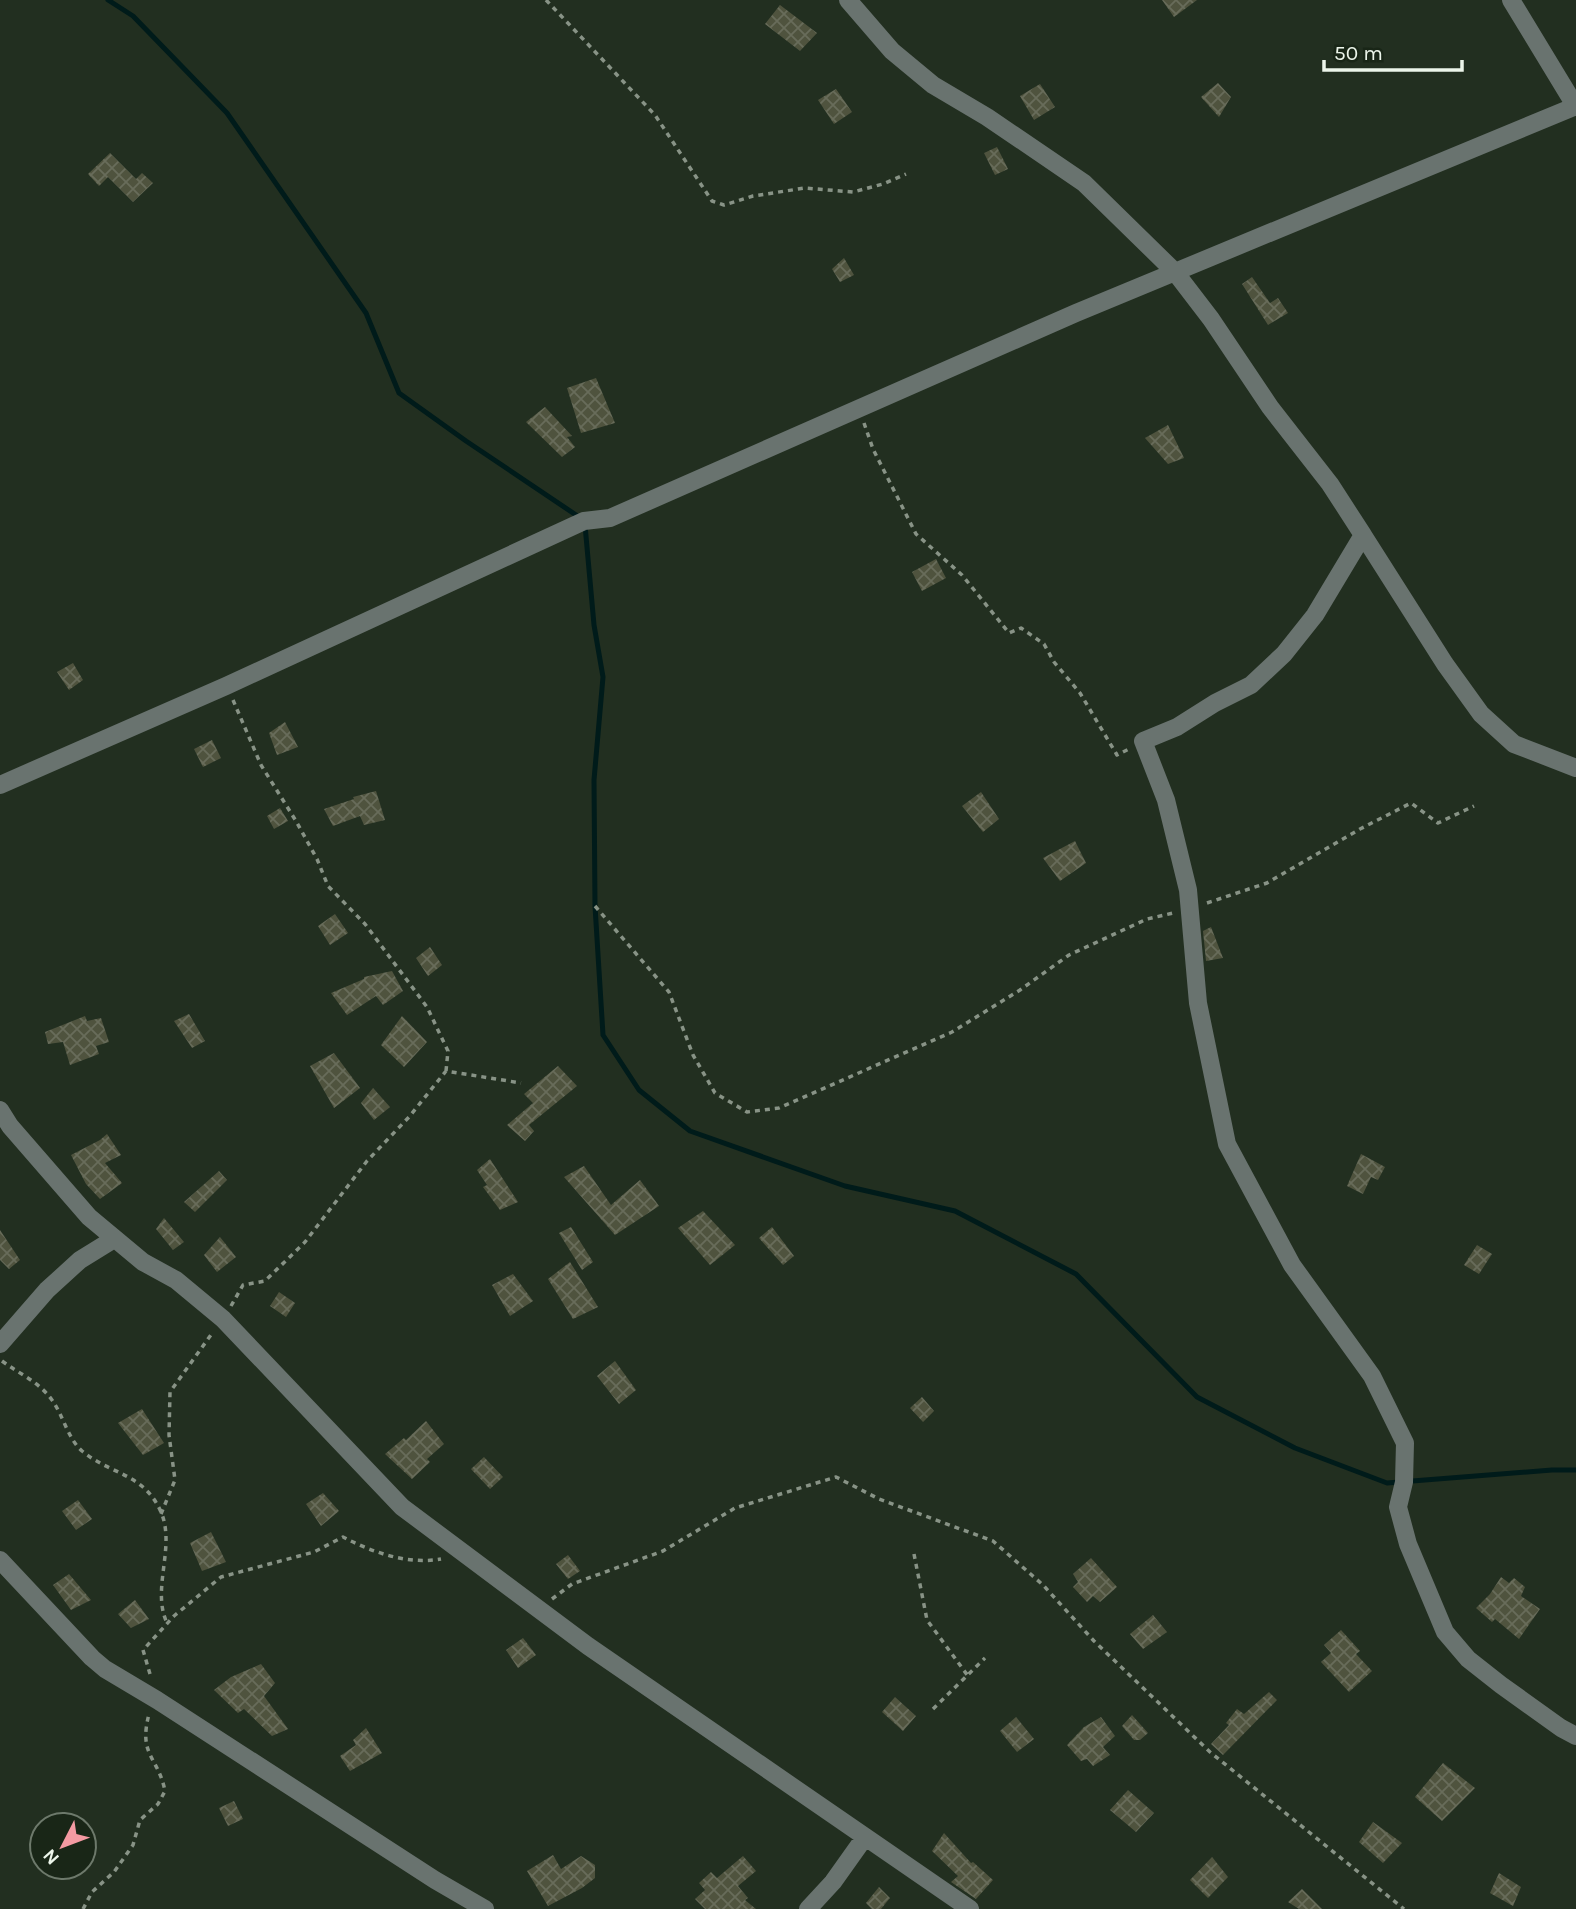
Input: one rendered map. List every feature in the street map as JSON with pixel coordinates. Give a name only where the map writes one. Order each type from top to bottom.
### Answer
[{"type":"street","points":[[848,0],[892,51],[933,85],[987,117],[1084,183],[1175,272],[1211,319],[1270,407],[1330,484],[1445,664],[1481,714],[1514,744],[1576,768]]},
{"type":"street","points":[[0,785],[226,686],[584,521],[610,518],[1175,272],[1576,106],[1511,0]]},
{"type":"street","points":[[1363,535],[1315,615],[1268,670],[1251,685],[1215,703],[1177,727],[1143,741],[1166,800],[1190,908],[1198,1003],[1227,1144],[1292,1265],[1372,1376],[1405,1443],[1404,1482],[1398,1507],[1408,1544],[1446,1632],[1468,1659],[1560,1728],[1576,1736]]},
{"type":"street","points":[[0,1110],[10,1126],[89,1217],[143,1262],[176,1280],[223,1319],[402,1507],[588,1646],[970,1909]]},
{"type":"street","points":[[0,1345],[47,1290],[80,1260],[114,1239]]},
{"type":"street","points":[[0,1560],[105,1669],[435,1880],[485,1909]]},
{"type":"street","points":[[808,1909],[833,1882],[865,1837]]},
{"type":"path","points":[[546,0],[655,115],[712,201],[724,205],[753,196],[805,187],[853,191],[883,184],[906,174]]},
{"type":"path","points":[[855,410],[865,425],[873,449],[916,534],[962,575],[1009,633],[1021,628],[1044,644],[1054,662],[1080,693],[1116,755],[1143,741]]},
{"type":"path","points":[[162,1514],[176,1480],[169,1435],[170,1392],[223,1319],[243,1285],[265,1281],[305,1241],[367,1161],[409,1117],[446,1071],[448,1051],[427,1007],[365,924],[328,887],[317,859],[261,765],[226,686]]},
{"type":"path","points":[[595,906],[669,992],[693,1055],[715,1093],[747,1112],[779,1108],[951,1032],[1020,990],[1069,955],[1147,919],[1267,883],[1410,803],[1438,823],[1474,806]]},
{"type":"path","points":[[446,1071],[521,1083]]},
{"type":"path","points":[[0,1360],[34,1380],[53,1401],[80,1450],[145,1486],[162,1514],[166,1549],[161,1610],[167,1623]]},
{"type":"path","points":[[539,1609],[572,1584],[663,1551],[735,1508],[836,1476],[879,1499],[993,1541],[1043,1585],[1094,1641],[1210,1752],[1404,1909]]},
{"type":"path","points":[[83,1909],[92,1892],[114,1872],[133,1845],[140,1820],[158,1804],[165,1791],[162,1777],[146,1750],[144,1739],[151,1710],[157,1700],[143,1650],[167,1623],[220,1577],[314,1552],[343,1537],[375,1553],[427,1561],[449,1557]]},
{"type":"path","points":[[914,1554],[927,1620],[968,1676]]},
{"type":"path","points":[[933,1709],[985,1658]]},
{"type":"building","points":[[1162,0],[1197,0],[1174,17]]},
{"type":"building","points":[[780,5],[817,33],[800,51],[765,24]]},
{"type":"building","points":[[1218,83],[1231,97],[1219,117],[1201,97]]},
{"type":"building","points":[[1040,84],[1055,107],[1034,120],[1020,96]]},
{"type":"building","points":[[836,89],[852,112],[834,124],[818,100]]},
{"type":"building","points":[[997,147],[1008,169],[995,175],[984,153]]},
{"type":"building","points":[[110,153],[136,179],[142,173],[153,183],[133,202],[108,177],[99,186],[88,174]]},
{"type":"building","points":[[844,258],[854,275],[840,282],[832,269]]},
{"type":"building","points":[[1252,277],[1270,303],[1278,298],[1288,313],[1268,325],[1242,284]]},
{"type":"building","points":[[596,378],[615,423],[581,433],[567,388]]},
{"type":"building","points":[[545,407],[572,436],[567,437],[575,447],[562,457],[526,422]]},
{"type":"building","points":[[1168,425],[1184,458],[1168,464],[1145,438]]},
{"type":"building","points":[[936,559],[946,578],[922,591],[912,572]]},
{"type":"building","points":[[73,663],[83,680],[69,690],[57,672]]},
{"type":"building","points":[[285,722],[298,747],[277,755],[269,733]]},
{"type":"building","points":[[212,740],[221,758],[203,767],[194,749]]},
{"type":"building","points":[[376,791],[385,820],[364,825],[360,816],[333,826],[324,809]]},
{"type":"building","points":[[981,792],[999,819],[983,832],[962,806]]},
{"type":"building","points":[[280,808],[288,821],[274,829],[267,816]]},
{"type":"building","points":[[1075,841],[1086,863],[1060,881],[1043,858]]},
{"type":"building","points":[[335,914],[348,933],[330,945],[318,926]]},
{"type":"building","points":[[1211,927],[1223,958],[1206,961],[1203,931]]},
{"type":"building","points":[[430,947],[442,965],[428,976],[416,958]]},
{"type":"building","points":[[392,971],[403,991],[383,1005],[376,996],[347,1015],[331,993],[364,977]]},
{"type":"building","points":[[189,1014],[205,1041],[192,1048],[174,1021]]},
{"type":"building","points":[[85,1016],[87,1021],[101,1018],[109,1042],[96,1046],[99,1054],[70,1065],[63,1042],[48,1044],[45,1032]]},
{"type":"building","points":[[402,1016],[427,1042],[404,1067],[381,1045]]},
{"type":"building","points":[[334,1053],[360,1088],[334,1108],[310,1066]]},
{"type":"building","points":[[558,1066],[577,1086],[529,1125],[534,1131],[525,1141],[507,1125],[533,1103],[524,1094]]},
{"type":"building","points":[[373,1088],[390,1107],[374,1120],[361,1103]]},
{"type":"building","points":[[107,1134],[121,1155],[105,1163],[122,1183],[100,1199],[86,1184],[71,1155]]},
{"type":"building","points":[[1361,1154],[1385,1167],[1378,1180],[1371,1177],[1363,1194],[1347,1186]]},
{"type":"building","points":[[490,1159],[518,1202],[500,1210],[483,1187],[487,1185],[477,1170]]},
{"type":"building","points":[[584,1166],[611,1205],[640,1180],[659,1206],[615,1235],[564,1177]]},
{"type":"building","points":[[219,1171],[227,1180],[195,1212],[184,1202]]},
{"type":"building","points":[[703,1211],[735,1245],[710,1265],[678,1228]]},
{"type":"building","points":[[164,1218],[184,1242],[173,1250],[156,1229]]},
{"type":"building","points":[[571,1227],[593,1262],[582,1270],[559,1233]]},
{"type":"building","points":[[772,1227],[794,1256],[783,1265],[759,1238]]},
{"type":"building","points":[[0,1230],[20,1260],[9,1269],[0,1260]]},
{"type":"building","points":[[220,1237],[236,1257],[217,1272],[204,1255]]},
{"type":"building","points":[[1477,1245],[1492,1254],[1479,1274],[1464,1265]]},
{"type":"building","points":[[570,1262],[598,1307],[573,1319],[548,1279]]},
{"type":"building","points":[[513,1274],[533,1301],[510,1316],[492,1285]]},
{"type":"building","points":[[279,1292],[295,1303],[286,1317],[270,1306]]},
{"type":"building","points":[[615,1361],[636,1390],[619,1404],[597,1376]]},
{"type":"building","points":[[922,1397],[934,1411],[923,1422],[910,1408]]},
{"type":"building","points":[[142,1409],[164,1443],[143,1455],[118,1423]]},
{"type":"building","points":[[426,1421],[444,1444],[427,1459],[430,1462],[412,1479],[385,1454],[404,1438],[406,1440]]},
{"type":"building","points":[[484,1457],[503,1477],[490,1489],[471,1469]]},
{"type":"building","points":[[323,1493],[339,1511],[321,1526],[306,1504]]},
{"type":"building","points":[[78,1500],[92,1519],[76,1530],[62,1511]]},
{"type":"building","points":[[211,1532],[226,1562],[202,1571],[190,1543]]},
{"type":"building","points":[[568,1555],[580,1571],[568,1579],[556,1564]]},
{"type":"building","points":[[1091,1558],[1117,1587],[1100,1602],[1093,1596],[1087,1602],[1073,1587],[1078,1582],[1073,1574]]},
{"type":"building","points":[[69,1574],[91,1600],[71,1610],[53,1585]]},
{"type":"building","points":[[1501,1577],[1509,1583],[1514,1578],[1525,1587],[1521,1596],[1540,1609],[1519,1639],[1495,1619],[1492,1622],[1476,1608],[1490,1594]]},
{"type":"building","points":[[135,1600],[149,1619],[131,1628],[118,1614]]},
{"type":"building","points":[[1153,1615],[1167,1632],[1143,1649],[1130,1634]]},
{"type":"building","points":[[1341,1630],[1360,1651],[1356,1654],[1372,1671],[1349,1692],[1321,1662],[1331,1653],[1324,1645]]},
{"type":"building","points":[[523,1638],[536,1655],[518,1668],[506,1650]]},
{"type":"building","points":[[261,1664],[275,1683],[264,1696],[288,1729],[272,1736],[244,1709],[238,1713],[214,1690],[231,1677]]},
{"type":"building","points":[[1269,1692],[1277,1700],[1223,1755],[1211,1744],[1229,1725],[1226,1723],[1237,1709],[1244,1714]]},
{"type":"building","points":[[895,1697],[916,1716],[903,1731],[882,1712]]},
{"type":"building","points":[[1132,1715],[1148,1733],[1140,1740],[1134,1740],[1122,1726]]},
{"type":"building","points":[[1016,1717],[1034,1739],[1017,1752],[1000,1731]]},
{"type":"building","points":[[1101,1717],[1115,1736],[1103,1747],[1110,1755],[1093,1766],[1087,1759],[1081,1761],[1067,1745],[1084,1727]]},
{"type":"building","points":[[366,1728],[382,1753],[350,1771],[340,1756],[356,1745],[353,1740]]},
{"type":"building","points":[[1443,1763],[1475,1788],[1442,1821],[1415,1797]]},
{"type":"building","points":[[1128,1790],[1154,1813],[1136,1832],[1110,1810]]},
{"type":"building","points":[[234,1801],[243,1819],[228,1826],[219,1808]]},
{"type":"building","points":[[1373,1822],[1402,1843],[1383,1863],[1359,1842]]},
{"type":"building","points":[[944,1833],[971,1863],[993,1880],[976,1899],[951,1882],[958,1876],[932,1851]]},
{"type":"building","points":[[553,1855],[561,1869],[581,1856],[595,1865],[595,1878],[548,1906],[527,1871]]},
{"type":"building","points":[[743,1856],[756,1871],[738,1886],[748,1898],[745,1900],[756,1909],[705,1909],[695,1899],[705,1890],[699,1883],[711,1872],[717,1878]]},
{"type":"building","points":[[1212,1857],[1228,1877],[1208,1898],[1190,1880]]},
{"type":"building","points":[[1499,1873],[1521,1887],[1513,1906],[1490,1893]]},
{"type":"building","points":[[879,1887],[890,1898],[881,1909],[872,1909],[866,1903]]},
{"type":"building","points":[[1302,1889],[1322,1909],[1299,1909],[1288,1902]]},
{"type":"waterway","points":[[108,0],[133,16],[227,113],[366,313],[399,393],[579,517]]},
{"type":"waterway","points":[[585,525],[594,625],[603,677],[594,780],[595,906],[603,1035],[639,1090],[690,1131],[845,1186],[955,1211],[1076,1274],[1197,1397],[1295,1448],[1387,1483],[1576,1470]]}]
